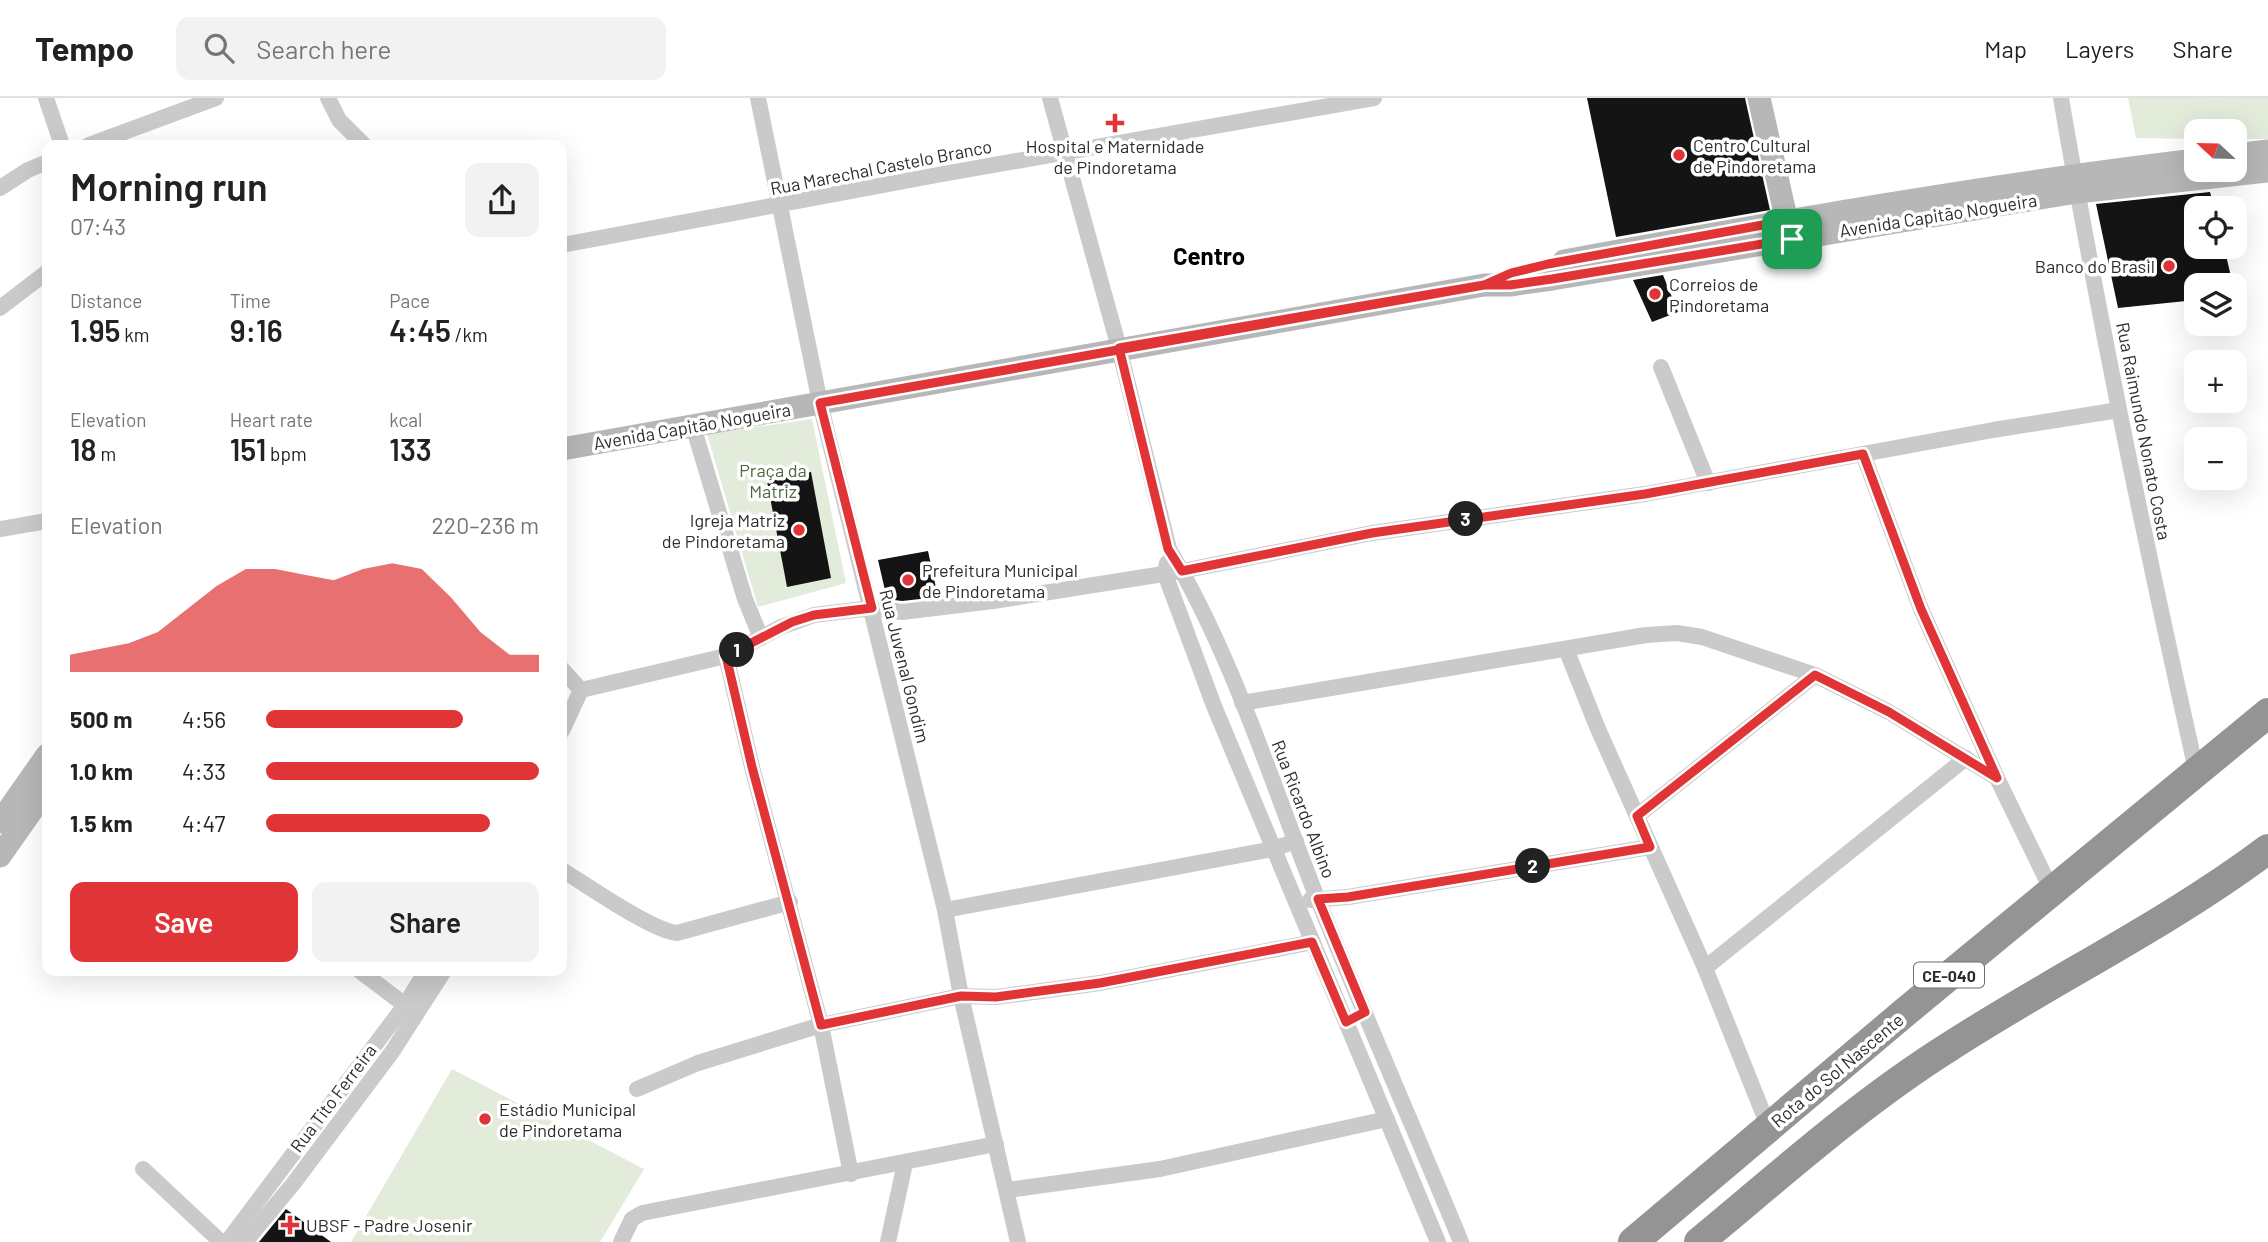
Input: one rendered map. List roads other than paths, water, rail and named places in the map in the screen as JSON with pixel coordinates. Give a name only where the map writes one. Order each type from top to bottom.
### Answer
[{"type":"highway","name":"Rota do Sol Nascente","points":[[1633,1242],[2196,770],[2268,713]]},
{"type":"highway","points":[[1699,1242],[1815,1146],[1911,1072],[1990,1021],[2159,921],[2268,849]]},
{"type":"main road","points":[[1759,98],[1789,230]]},
{"type":"main road","points":[[2247,154],[2268,151]]},
{"type":"main road","name":"Avenida Capitão Nogueira","points":[[567,448],[1484,285],[1542,281],[1789,230],[2076,183],[2184,162]]},
{"type":"main road","name":"Avenida Capitão Nogueira","points":[[2076,183],[2268,171]]},
{"type":"main road","points":[[0,822],[42,762]]},
{"type":"main road","points":[[0,856],[42,796]]},
{"type":"street","points":[[46,98],[60,140]]},
{"type":"street","points":[[103,140],[216,98]]},
{"type":"street","points":[[328,98],[340,120],[360,140]]},
{"type":"street","name":"Rua Juvenal Gondim","points":[[758,98],[820,403],[945,910],[961,996],[1018,1242]]},
{"type":"street","name":"Rua Ricardo Albino","points":[[1050,98],[1119,348],[1168,549],[1182,571],[1219,646],[1318,899],[1461,1242]]},
{"type":"street","name":"Rua Marechal Castelo Branco","points":[[567,244],[1374,98]]},
{"type":"street","name":"Rua Raimundo Nonato Costa","points":[[2061,98],[2119,410],[2196,770]]},
{"type":"street","points":[[0,188],[42,164]]},
{"type":"street","points":[[0,308],[42,276]]},
{"type":"street","points":[[1661,366],[1708,483]]},
{"type":"street","points":[[581,690],[726,656],[781,627],[814,615],[872,608],[915,611],[1165,574],[1372,533],[1708,483],[2119,410]]},
{"type":"street","points":[[693,426],[749,612],[761,638]]},
{"type":"street","points":[[1863,454],[1921,609],[1997,778],[2052,891]]},
{"type":"street","points":[[0,528],[42,522]]},
{"type":"street","name":"Rua Ricardo Albino","points":[[1168,549],[1165,574],[1214,706],[1438,1242]]},
{"type":"street","points":[[1242,703],[1646,635],[1689,634],[1815,675],[1889,712],[1997,778]]},
{"type":"street","points":[[1566,649],[1598,729],[1704,968],[1769,1128]]},
{"type":"street","points":[[726,656],[752,767],[821,1025],[851,1174]]},
{"type":"street","points":[[567,675],[581,690]]},
{"type":"street","points":[[1637,816],[1815,675]]},
{"type":"street","points":[[567,720],[581,690]]},
{"type":"street","points":[[1704,968],[1966,758]]},
{"type":"street","points":[[945,910],[1273,849],[1296,841]]},
{"type":"street","points":[[1296,902],[1348,897],[1650,847]]},
{"type":"street","points":[[567,873],[650,924],[668,932],[677,933],[790,902]]},
{"type":"street","points":[[637,1089],[698,1063],[821,1025],[961,996],[996,997],[1100,983],[1312,942]]},
{"type":"street","points":[[367,976],[405,1005]]},
{"type":"street","name":"Rua Tito Ferreira","points":[[227,1242],[405,1005],[423,976]]},
{"type":"street","name":"Rua Tito Ferreira","points":[[245,1242],[293,1184],[392,1052],[441,976]]},
{"type":"street","points":[[1346,1022],[1365,1012]]},
{"type":"street","points":[[1008,1190],[1160,1169],[1387,1119]]},
{"type":"street","points":[[621,1242],[632,1220],[642,1213],[996,1144]]},
{"type":"street","points":[[888,1242],[905,1163]]},
{"type":"street","points":[[143,1169],[221,1242]]},
{"type":"place","name":"Hospital e Maternidade de Pindoretama","points":[[1115,123]]},
{"type":"place","name":"Centro Cultural de Pindoretama","points":[[1679,155]]},
{"type":"place","name":"Banco do Brasil","points":[[2169,266]]},
{"type":"place","name":"Correios de Pindoretama","points":[[1655,294]]},
{"type":"place","name":"Igreja Matriz de Pindoretama","points":[[799,530]]},
{"type":"place","name":"Prefeitura Municipal de Pindoretama","points":[[908,580]]},
{"type":"place","name":"Estádio Municipal de Pindoretama","points":[[485,1119]]},
{"type":"place","name":"UBSF - Padre Josenir","points":[[290,1225]]},
{"type":"district","name":"Centro","points":[[1209,255]]},
{"type":"park label","name":"Praça da Matriz","points":[[773,480]]}]
